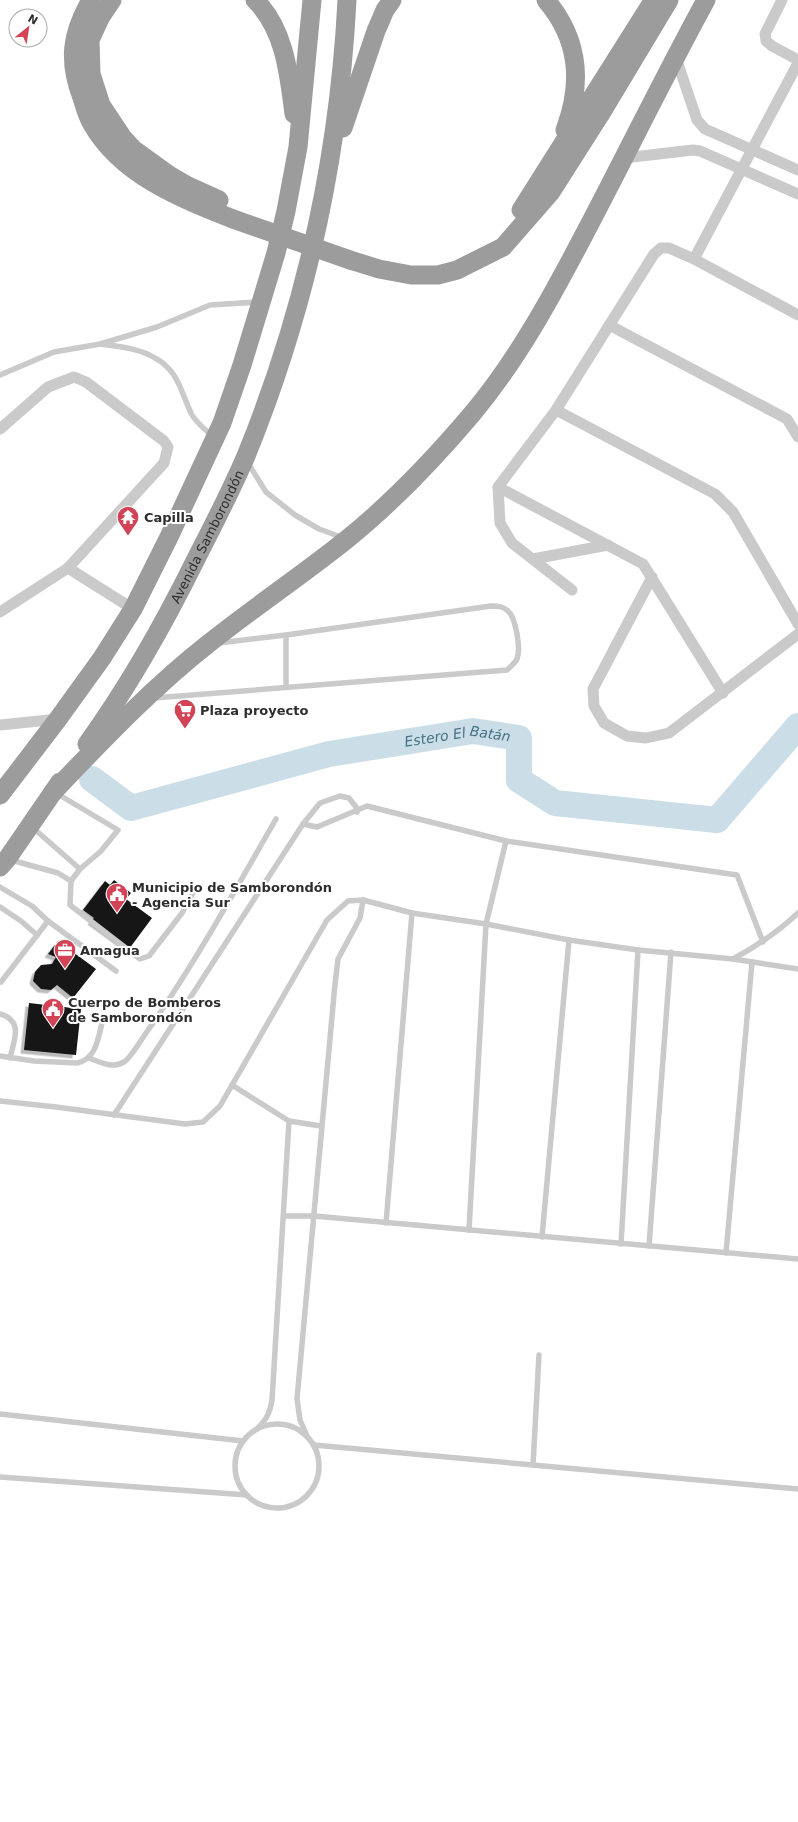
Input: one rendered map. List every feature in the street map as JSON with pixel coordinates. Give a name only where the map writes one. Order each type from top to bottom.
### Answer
[{"type":"highway","points":[[91,0],[82,15],[74,40],[73,67],[80,92],[92,124],[109,148],[133,169],[163,189],[235,213],[352,256],[379,269],[411,275],[438,275],[462,268],[503,247],[551,192],[669,0]]},
{"type":"highway","points":[[112,0],[100,18],[90,40],[91,74],[101,105],[123,138],[133,149],[169,175],[235,213]]},
{"type":"highway","points":[[255,0],[272,24],[280,42],[288,69],[298,147]]},
{"type":"highway","points":[[0,795],[102,658],[133,609],[215,440],[242,365],[276,253],[298,147],[312,0]]},
{"type":"highway","points":[[329,168],[339,88],[347,0]]},
{"type":"highway","points":[[329,168],[376,32],[385,10],[392,0]]},
{"type":"highway","points":[[530,200],[558,148],[574,101],[576,65],[573,49],[560,19],[546,0]]},
{"type":"highway","points":[[352,256],[398,264],[438,264],[458,258],[479,248],[491,240],[515,219],[530,200],[654,0]]},
{"type":"highway","points":[[53,792],[143,699],[208,644],[347,539],[397,494],[471,414],[508,369],[535,325],[568,266],[706,0]]},
{"type":"highway","name":"Avenida Samborondón","points":[[4,863],[96,732],[155,637],[183,584],[245,457],[280,360],[310,261],[329,168]]},
{"type":"street","points":[[694,259],[753,150],[798,62],[766,41],[765,34],[782,0]]},
{"type":"street","points":[[676,58],[697,120],[704,129],[798,170]]},
{"type":"street","points":[[624,158],[693,150],[700,151],[798,194]]},
{"type":"street","points":[[572,590],[512,543],[500,523],[498,487],[556,410],[654,254],[661,248],[669,248],[694,259],[798,315]]},
{"type":"street","points":[[609,325],[787,419],[798,437]]},
{"type":"street","points":[[0,429],[48,387],[74,377],[86,382],[164,441],[168,447],[164,463],[68,568],[0,612]]},
{"type":"street","points":[[556,410],[715,494],[732,512],[798,624]]},
{"type":"street","points":[[498,487],[643,564],[723,693]]},
{"type":"street","points":[[533,559],[608,546]]},
{"type":"street","points":[[68,568],[133,609]]},
{"type":"street","points":[[652,577],[593,689],[594,706],[604,723],[627,736],[646,738],[669,733],[798,634]]},
{"type":"street","points":[[0,725],[58,719]]},
{"type":"lane","points":[[0,375],[54,352],[100,344],[158,327],[210,305],[261,302]]},
{"type":"lane","points":[[100,344],[140,351],[167,366],[177,378],[192,415],[215,440]]},
{"type":"lane","points":[[245,457],[266,492],[295,515],[313,525],[347,539]]},
{"type":"lane","points":[[143,699],[507,670],[517,659],[519,649],[513,616],[508,610],[501,606],[491,606],[286,635],[208,644]]},
{"type":"lane","points":[[286,635],[286,687]]},
{"type":"lane","points":[[53,792],[118,830],[102,852],[80,869],[71,881],[70,906],[140,959],[149,956],[182,913],[195,889]]},
{"type":"lane","points":[[114,1115],[303,824],[320,803],[340,796],[349,798],[356,807],[357,812]]},
{"type":"lane","points":[[303,824],[318,827],[357,812],[368,806],[506,841],[737,875],[762,942]]},
{"type":"lane","points":[[89,1058],[107,1065],[115,1065],[125,1062],[200,952],[276,819]]},
{"type":"lane","points":[[31,825],[80,869]]},
{"type":"lane","points":[[469,1230],[486,924],[506,841]]},
{"type":"lane","points":[[4,863],[58,874],[71,881]]},
{"type":"lane","points":[[0,887],[32,906],[48,921],[116,971]]},
{"type":"lane","points":[[0,1101],[185,1124],[203,1122],[220,1106],[327,920],[348,901],[363,900],[412,913],[486,924],[569,940],[638,950],[733,959],[798,969]]},
{"type":"lane","points":[[308,1438],[300,1420],[298,1399],[338,959],[360,918],[363,900]]},
{"type":"lane","points":[[0,908],[22,921],[37,935]]},
{"type":"lane","points":[[386,1223],[412,913]]},
{"type":"lane","points":[[733,959],[779,931],[798,913]]},
{"type":"lane","points":[[1,982],[48,921]]},
{"type":"lane","points":[[542,1236],[569,940]]},
{"type":"lane","points":[[621,1244],[638,950]]},
{"type":"lane","points":[[649,1246],[671,952]]},
{"type":"lane","points":[[726,1253],[752,962]]},
{"type":"lane","points":[[0,1014],[13,1020],[16,1027],[10,1058]]},
{"type":"lane","points":[[0,1056],[77,1063],[84,1062],[95,1050],[102,1023]]},
{"type":"lane","points":[[232,1085],[289,1121],[322,1126]]},
{"type":"lane","points":[[257,1429],[273,1424],[284,1424],[295,1427],[314,1445],[320,1462],[319,1473],[316,1484],[302,1501],[292,1506],[282,1508],[270,1508],[260,1504],[247,1495],[238,1481],[235,1470],[237,1453],[243,1442],[265,1420],[270,1412],[272,1400],[289,1121]]},
{"type":"lane","points":[[284,1216],[314,1216],[798,1259]]},
{"type":"lane","points":[[533,1465],[539,1355]]},
{"type":"lane","points":[[0,1414],[243,1442]]},
{"type":"lane","points":[[314,1445],[798,1489]]},
{"type":"lane","points":[[0,1477],[247,1495]]},
{"type":"building","name":"Municipio de Samborondón - Agencia Sur","points":[[114,880],[131,893],[126,899],[152,918],[129,949],[91,921],[94,918],[83,910],[105,881],[110,885]]},
{"type":"building","name":"Amagua","points":[[58,941],[96,969],[73,998],[57,985],[51,990],[41,989],[33,981],[35,972],[41,965],[52,964],[56,957],[48,954]]},
{"type":"building","name":"Cuerpo de Bomberos de Samborondón","points":[[29,1003],[81,1009],[76,1055],[24,1050]]},
{"type":"waterway","name":"Estero El Batán","points":[[92,779],[131,808],[329,754],[473,731],[519,738],[519,780],[555,803],[717,820],[798,726]]},
{"type":"place","name":"Capilla","points":[[128,536]]},
{"type":"place","name":"Plaza proyecto","points":[[185,730]]},
{"type":"place","name":"Municipio de Samborondón - Agencia Sur","points":[[117,914]]},
{"type":"place","name":"Amagua","points":[[65,970]]},
{"type":"place","name":"Cuerpo de Bomberos de Samborondón","points":[[53,1028]]}]
